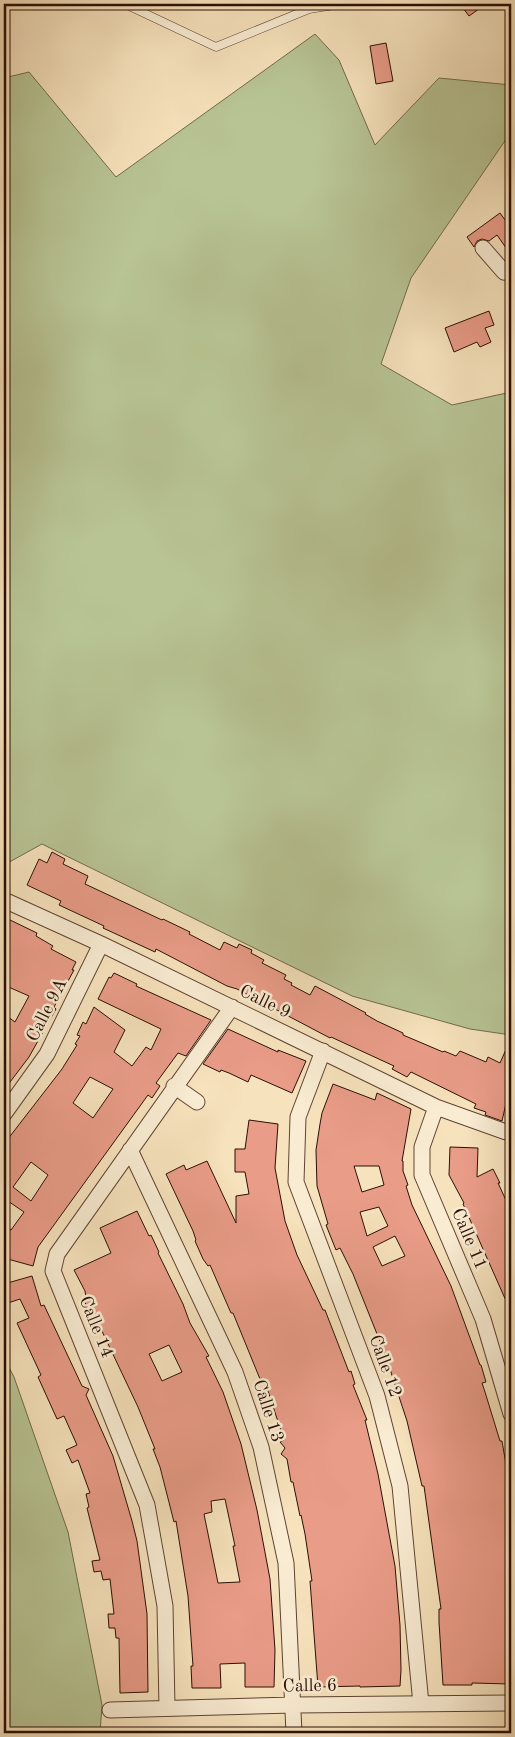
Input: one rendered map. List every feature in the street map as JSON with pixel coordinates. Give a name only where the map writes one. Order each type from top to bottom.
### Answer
[{"type":"street","points":[[483,248],[504,272],[511,269]]},
{"type":"street","name":"Calle 9","points":[[4,900],[102,944],[436,1107],[506,1132],[511,1132]]},
{"type":"street","name":"Calle 9A","points":[[4,1114],[47,1054],[102,944]]},
{"type":"street","name":"Calle 14","points":[[167,1708],[165,1606],[148,1505],[53,1271],[57,1254],[174,1086],[232,1007]]},
{"type":"street","name":"Calle 12","points":[[323,1051],[298,1117],[296,1182],[377,1396],[400,1486],[420,1704]]},
{"type":"street","points":[[174,1086],[197,1102]]},
{"type":"street","name":"Calle 11","points":[[436,1107],[422,1146],[422,1175],[483,1319],[511,1414]]},
{"type":"street","name":"Calle 13","points":[[130,1150],[235,1372],[261,1447],[286,1563],[294,1733]]},
{"type":"street","name":"Calle 6","points":[[110,1710],[294,1705],[511,1703]]},
{"type":"lane","points":[[125,4],[216,47],[310,9],[340,4]]},
{"type":"green space","points":[[315,34],[339,60],[375,145],[439,78],[511,85],[511,132],[411,278],[381,364],[452,405],[511,392],[511,1035],[470,1029],[352,996],[42,844],[4,865],[4,78],[29,72],[116,177]]},
{"type":"green space","points":[[4,1358],[14,1377],[68,1532],[102,1705],[100,1733],[7,1733],[4,1638]]},
{"type":"building","points":[[460,4],[486,4],[469,16]]},
{"type":"building","points":[[386,43],[393,81],[376,84],[370,46]]},
{"type":"building","points":[[500,213],[511,228],[511,255],[497,235],[489,241],[482,239],[477,241],[474,247],[467,237]]},
{"type":"building","points":[[489,311],[494,325],[485,328],[491,342],[480,347],[477,342],[454,352],[445,328]]},
{"type":"building","points":[[52,852],[65,859],[63,864],[88,876],[85,884],[190,932],[189,934],[220,950],[224,942],[237,948],[239,944],[252,950],[251,953],[264,960],[262,963],[286,975],[284,979],[292,983],[291,985],[310,995],[315,986],[366,1013],[377,1021],[403,1033],[403,1035],[443,1052],[456,1056],[460,1051],[486,1062],[488,1057],[500,1063],[511,1038],[511,1081],[502,1121],[485,1115],[486,1112],[474,1108],[476,1104],[411,1072],[407,1077],[392,1069],[394,1066],[330,1038],[156,949],[155,952],[59,905],[61,901],[27,885],[39,859],[47,863]]},
{"type":"building","points":[[8,919],[37,933],[36,936],[53,946],[51,949],[76,962],[72,970],[74,970],[54,1007],[56,1009],[29,1057],[4,1090],[4,1014],[15,1022],[29,996],[4,985],[4,926]]},
{"type":"building","points":[[114,973],[137,984],[136,986],[211,1020],[186,1056],[178,1053],[156,1083],[160,1086],[152,1098],[148,1095],[38,1247],[33,1266],[4,1258],[4,1228],[11,1230],[24,1212],[5,1199],[4,1201],[4,1144],[62,1069],[77,1045],[75,1044],[80,1036],[77,1035],[83,1022],[86,1024],[94,1007],[125,1030],[114,1052],[132,1066],[146,1047],[151,1050],[161,1029],[98,999],[109,977],[111,978]],"holes":[[[90,1077],[113,1089],[93,1118],[73,1103]],[[31,1162],[48,1175],[31,1201],[13,1187]]]},
{"type":"building","points":[[228,1029],[278,1052],[278,1050],[306,1061],[292,1093],[251,1075],[248,1082],[203,1064]]},
{"type":"building","points":[[333,1084],[375,1100],[377,1093],[411,1109],[402,1161],[408,1185],[406,1186],[412,1205],[451,1286],[481,1365],[486,1382],[482,1383],[500,1441],[502,1441],[511,1494],[511,1684],[472,1683],[472,1685],[443,1685],[439,1622],[439,1609],[441,1609],[424,1486],[422,1486],[407,1421],[385,1354],[353,1274],[340,1248],[336,1250],[326,1225],[328,1224],[317,1186],[316,1150],[322,1113]],"holes":[[[354,1166],[379,1166],[384,1185],[362,1192]],[[379,1207],[388,1226],[367,1236],[360,1212]],[[395,1236],[405,1256],[382,1266],[373,1247]]]},
{"type":"building","points":[[249,1120],[278,1124],[275,1168],[285,1221],[297,1255],[323,1310],[325,1310],[349,1372],[351,1371],[355,1384],[353,1385],[367,1420],[365,1420],[378,1474],[395,1566],[400,1625],[400,1686],[318,1687],[310,1581],[312,1581],[305,1534],[293,1482],[291,1482],[287,1459],[281,1454],[285,1448],[280,1442],[284,1440],[267,1388],[262,1378],[260,1379],[233,1313],[231,1313],[210,1265],[208,1266],[203,1259],[193,1231],[166,1174],[184,1165],[186,1170],[207,1161],[236,1223],[236,1196],[249,1194],[245,1172],[235,1172],[235,1149],[245,1149]]},
{"type":"building","points":[[450,1147],[478,1148],[477,1177],[493,1169],[511,1211],[511,1312],[464,1203],[449,1175]]},
{"type":"building","points":[[137,1211],[149,1236],[151,1235],[190,1323],[209,1356],[206,1357],[223,1392],[241,1444],[257,1510],[270,1579],[275,1650],[274,1687],[245,1687],[245,1663],[220,1664],[221,1688],[192,1688],[191,1666],[193,1666],[188,1596],[176,1521],[174,1522],[160,1467],[153,1449],[155,1449],[138,1407],[91,1308],[88,1309],[83,1298],[86,1297],[85,1291],[74,1270],[111,1253],[100,1228]],"holes":[[[169,1345],[182,1372],[162,1381],[149,1354]],[[225,1499],[235,1546],[233,1546],[240,1582],[218,1583],[204,1514],[212,1512],[211,1501]]]},
{"type":"building","points":[[32,1276],[41,1306],[44,1305],[82,1386],[89,1389],[86,1395],[113,1456],[132,1521],[137,1541],[147,1614],[148,1692],[120,1693],[119,1638],[116,1638],[115,1628],[109,1628],[108,1614],[114,1614],[110,1579],[103,1580],[101,1571],[94,1572],[92,1561],[100,1560],[87,1508],[89,1507],[86,1494],[90,1493],[78,1460],[72,1463],[66,1450],[77,1445],[64,1416],[57,1419],[38,1377],[41,1375],[17,1323],[29,1318],[20,1299],[8,1303],[4,1290],[4,1284]]}]
